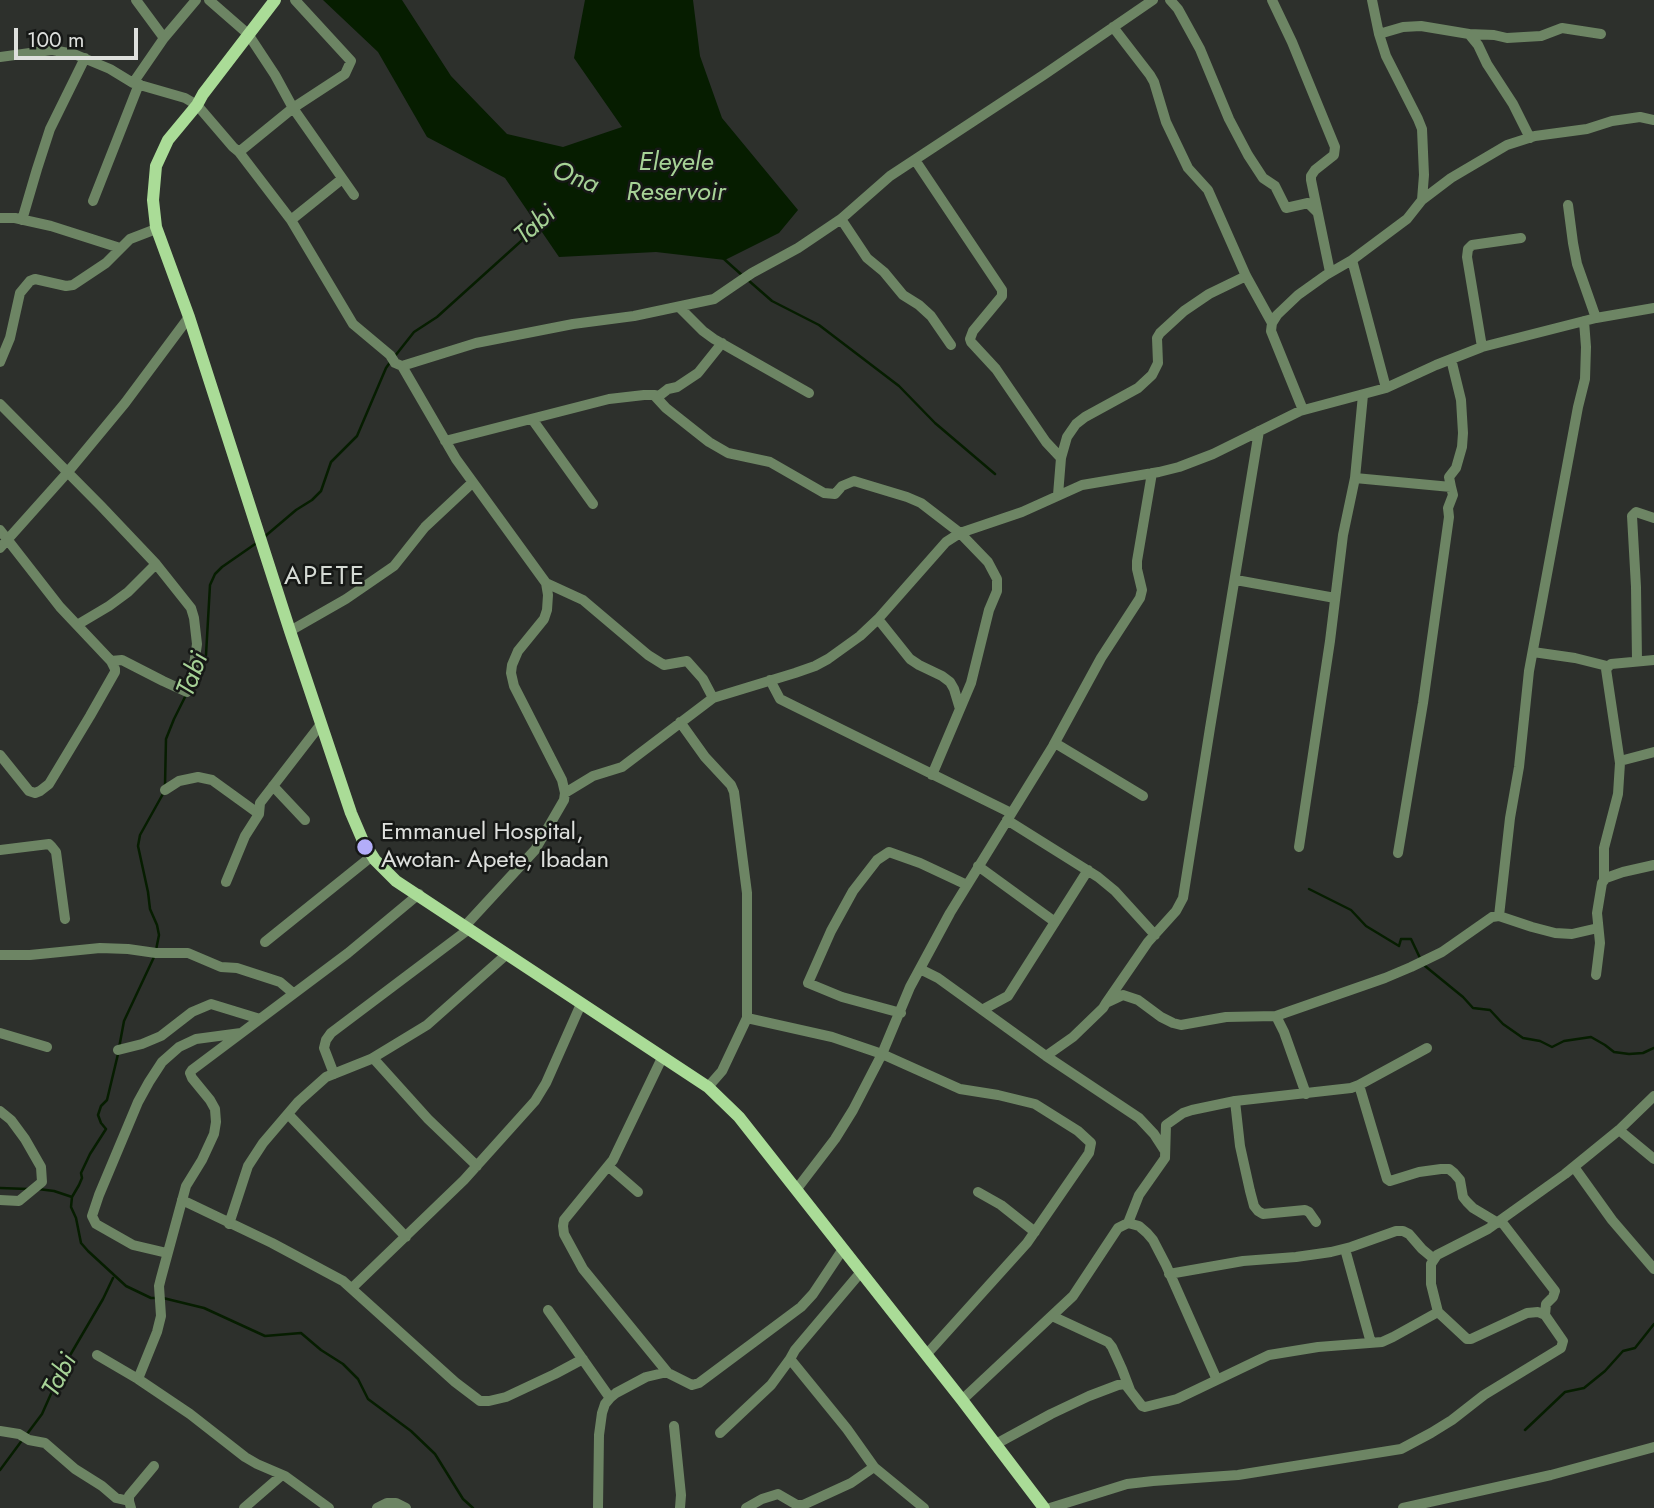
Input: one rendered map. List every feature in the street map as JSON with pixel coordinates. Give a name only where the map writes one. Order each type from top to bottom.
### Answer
[{"type":"main road","points":[[275,0],[169,140],[156,166],[153,200],[156,229],[189,317],[290,631],[351,813],[363,841],[372,856],[396,881],[708,1087],[739,1118],[862,1272],[1044,1508]]},
{"type":"street","points":[[136,0],[164,38]]},
{"type":"street","points":[[93,201],[136,83],[164,38],[196,0]]},
{"type":"street","points":[[209,0],[248,34],[293,108],[355,195]]},
{"type":"street","points":[[239,152],[293,108],[345,74],[351,61],[295,0]]},
{"type":"street","points":[[396,361],[573,324],[635,316],[714,299],[841,219],[890,176],[1153,0]]},
{"type":"street","points":[[1170,0],[1178,9],[1200,49],[1229,119],[1263,178],[1275,186],[1286,208],[1308,203],[1317,212]]},
{"type":"street","points":[[1272,0],[1335,147],[1334,155],[1311,176],[1330,272]]},
{"type":"street","points":[[1372,0],[1386,56],[1422,129],[1422,200]]},
{"type":"street","points":[[1379,34],[1403,27],[1421,26],[1507,38],[1541,36],[1562,28],[1601,34]]},
{"type":"street","points":[[1113,27],[1153,82],[1166,122],[1188,168],[1208,190],[1246,276],[1272,323]]},
{"type":"street","points":[[1469,34],[1513,104],[1530,138]]},
{"type":"street","points":[[0,57],[52,50],[85,58],[136,83],[185,98],[197,105],[239,152],[291,220],[353,324],[396,361],[472,483],[546,583],[548,595],[544,620],[518,651],[511,673],[514,686],[562,780],[564,800],[535,850],[467,927],[331,1033],[324,1048],[334,1074]]},
{"type":"street","points":[[22,220],[51,128],[85,58]]},
{"type":"street","points":[[1303,410],[1271,331],[1277,315],[1298,295],[1352,260],[1407,219],[1422,200],[1451,178],[1507,145],[1530,138],[1587,129],[1612,121],[1640,117],[1654,120]]},
{"type":"street","points":[[915,160],[1002,290],[1002,296],[973,331],[971,342],[996,369],[1046,442],[1061,458]]},
{"type":"street","points":[[291,220],[342,179]]},
{"type":"street","points":[[1568,205],[1577,264],[1596,318]]},
{"type":"street","points":[[0,218],[22,220],[69,231],[120,248]]},
{"type":"street","points":[[841,219],[867,258],[884,272],[903,295],[931,316],[951,345]]},
{"type":"street","points":[[0,362],[10,338],[20,293],[30,281],[35,279],[73,285],[106,263],[130,239],[156,229]]},
{"type":"street","points":[[1482,347],[1467,257],[1468,249],[1472,245],[1521,238]]},
{"type":"street","points":[[1352,260],[1386,388]]},
{"type":"street","points":[[1058,495],[1061,458],[1067,437],[1076,424],[1138,388],[1152,375],[1158,363],[1157,338],[1184,311],[1209,294],[1246,276]]},
{"type":"street","points":[[679,307],[703,331],[809,393]]},
{"type":"street","points":[[565,793],[593,776],[622,767],[713,698],[815,666],[828,659],[878,619],[946,542],[960,533],[1022,512],[1082,485],[1179,467],[1213,454],[1303,410],[1386,388],[1482,347],[1596,318],[1654,310]]},
{"type":"street","points":[[0,548],[125,403],[189,317]]},
{"type":"street","points":[[1499,916],[1532,652],[1585,379],[1584,321]]},
{"type":"street","points":[[445,441],[609,399],[659,396],[698,373],[722,343]]},
{"type":"street","points":[[1398,853],[1423,703],[1449,517],[1448,508],[1453,495],[1449,477],[1462,446],[1461,400],[1451,359]]},
{"type":"street","points":[[1299,847],[1343,535],[1355,478],[1363,395]]},
{"type":"street","points":[[654,396],[709,442],[728,453],[770,462],[824,493],[835,494],[842,486],[854,481],[921,503],[960,533],[988,562],[997,579],[997,591],[989,610],[971,683],[932,775]]},
{"type":"street","points":[[0,404],[156,564],[191,608],[197,644],[194,665]]},
{"type":"street","points":[[532,419],[593,504]]},
{"type":"street","points":[[1046,1056],[1073,1037],[1103,1008],[1183,898],[1259,431]]},
{"type":"street","points":[[796,1190],[835,1139],[853,1110],[901,1013],[910,987],[950,913],[1055,743],[1101,658],[1140,598],[1142,590],[1137,561],[1152,473]]},
{"type":"street","points":[[1355,478],[1451,487]]},
{"type":"street","points":[[290,631],[346,599],[394,566],[425,527],[472,483]]},
{"type":"street","points":[[1637,661],[1632,516],[1636,512],[1654,518]]},
{"type":"street","points":[[0,530],[46,589],[116,669],[48,784],[40,791],[29,791],[0,755]]},
{"type":"street","points":[[77,625],[128,592],[156,564]]},
{"type":"street","points":[[1236,580],[1335,598]]},
{"type":"street","points":[[546,583],[583,600],[648,655],[664,665],[687,662],[703,679],[713,698]]},
{"type":"street","points":[[878,619],[906,656],[950,682],[960,710]]},
{"type":"street","points":[[1532,652],[1608,666],[1654,660]]},
{"type":"street","points":[[111,661],[122,660],[187,692]]},
{"type":"street","points":[[1596,975],[1600,943],[1597,914],[1604,880],[1604,848],[1618,794],[1620,761],[1606,671],[1608,666]]},
{"type":"street","points":[[770,680],[780,699],[1009,816],[1115,891],[1155,934]]},
{"type":"street","points":[[680,722],[705,757],[732,785],[747,893],[747,1018],[722,1071],[708,1087]]},
{"type":"street","points":[[226,882],[245,836],[259,814],[261,803],[321,724]]},
{"type":"street","points":[[1055,743],[1143,796]]},
{"type":"street","points":[[1620,761],[1654,752]]},
{"type":"street","points":[[164,790],[179,781],[198,777],[212,780],[259,814]]},
{"type":"street","points":[[273,786],[305,820]]},
{"type":"street","points":[[0,850],[49,844],[52,847],[65,919]]},
{"type":"street","points":[[901,1013],[808,983],[831,931],[853,891],[877,860],[889,852],[920,863],[967,886]]},
{"type":"street","points":[[265,942],[372,856]]},
{"type":"street","points":[[1604,880],[1623,872],[1654,865]]},
{"type":"street","points":[[978,866],[1055,922]]},
{"type":"street","points":[[982,1010],[1008,996],[1088,870]]},
{"type":"street","points":[[138,1379],[162,1315],[159,1286],[186,1185],[214,1134],[215,1109],[190,1073],[348,953],[419,894]]},
{"type":"street","points":[[1106,1003],[1124,995],[1134,998],[1161,1017],[1181,1025],[1234,1016],[1276,1016],[1411,967],[1441,952],[1492,917],[1499,916],[1555,933],[1572,934],[1598,928]]},
{"type":"street","points":[[0,954],[30,955],[100,948],[188,953],[221,967],[237,968],[280,982],[293,993]]},
{"type":"street","points":[[229,1224],[248,1166],[263,1143],[321,1080],[373,1058],[427,1025],[507,954]]},
{"type":"street","points":[[920,969],[938,978],[1046,1056],[1139,1118],[1166,1151]]},
{"type":"street","points":[[118,1050],[161,1036],[192,1012],[211,1004],[260,1019]]},
{"type":"street","points":[[352,1288],[477,1166],[535,1101],[546,1083],[581,1004]]},
{"type":"street","points":[[1276,1016],[1306,1094]]},
{"type":"street","points":[[747,1018],[832,1037],[882,1054],[960,1088],[1035,1104],[1088,1139],[1091,1146],[1089,1153],[1027,1243],[926,1354]]},
{"type":"street","points":[[0,1033],[47,1047]]},
{"type":"street","points":[[167,1253],[133,1245],[96,1224],[92,1216],[95,1206],[138,1102],[162,1062],[179,1047],[196,1039],[241,1033]]},
{"type":"street","points":[[1128,1223],[1139,1195],[1166,1158],[1166,1129],[1172,1119],[1192,1110],[1235,1101],[1335,1091],[1359,1085],[1427,1048]]},
{"type":"street","points":[[373,1058],[428,1119],[477,1166]]},
{"type":"street","points":[[662,1058],[619,1148],[608,1166],[564,1220],[564,1234],[583,1269],[668,1373],[692,1385],[712,1374],[800,1307],[813,1294],[843,1249]]},
{"type":"street","points":[[1359,1085],[1387,1179],[1390,1181],[1419,1172],[1441,1169],[1449,1170],[1458,1176],[1464,1192],[1463,1197],[1467,1202],[1499,1222],[1555,1291],[1546,1304],[1545,1315]]},
{"type":"street","points":[[1050,1508],[1127,1484],[1238,1475],[1401,1449],[1452,1420],[1484,1395],[1561,1348],[1563,1341],[1545,1315],[1538,1312],[1527,1313],[1467,1339],[1438,1312],[1431,1284],[1431,1264],[1437,1255],[1489,1229],[1574,1167],[1619,1130],[1654,1096]]},
{"type":"street","points":[[1235,1101],[1240,1146],[1254,1206],[1263,1214],[1305,1210],[1316,1222]]},
{"type":"street","points":[[0,1111],[11,1120],[30,1148],[41,1167],[42,1182],[19,1201],[0,1200]]},
{"type":"street","points":[[288,1114],[406,1237]]},
{"type":"street","points":[[1619,1130],[1654,1159]]},
{"type":"street","points":[[608,1166],[638,1192]]},
{"type":"street","points":[[1574,1167],[1612,1220],[1654,1269]]},
{"type":"street","points":[[978,1192],[1001,1205],[1035,1232]]},
{"type":"street","points":[[182,1200],[319,1267],[352,1288],[455,1382],[480,1401],[506,1397],[583,1359]]},
{"type":"street","points":[[962,1399],[1073,1296],[1118,1228],[1128,1223],[1139,1226],[1147,1233],[1169,1274],[1217,1380]]},
{"type":"street","points":[[1169,1274],[1243,1261],[1296,1257],[1345,1249],[1396,1231],[1409,1234],[1426,1254],[1434,1259]]},
{"type":"street","points":[[1345,1249],[1371,1343]]},
{"type":"street","points":[[720,1433],[771,1385],[795,1350],[862,1272]]},
{"type":"street","points":[[548,1310],[610,1398]]},
{"type":"street","points":[[1052,1316],[1108,1342],[1130,1390],[1145,1407],[1177,1399],[1269,1354],[1371,1343],[1393,1337],[1438,1312]]},
{"type":"street","points":[[97,1355],[190,1414],[257,1465],[282,1475],[329,1508]]},
{"type":"street","points":[[790,1359],[848,1429],[874,1467],[924,1508]]},
{"type":"street","points":[[598,1508],[598,1435],[605,1404],[616,1393],[646,1377],[668,1373]]},
{"type":"street","points":[[996,1444],[1089,1395],[1122,1384],[1130,1390]]},
{"type":"street","points":[[674,1426],[680,1508]]},
{"type":"street","points":[[0,1431],[45,1443],[75,1469],[131,1506],[132,1492],[154,1466]]},
{"type":"street","points":[[1403,1508],[1551,1475],[1654,1447]]},
{"type":"street","points":[[746,1508],[778,1494],[798,1506],[803,1505],[851,1483],[874,1467]]},
{"type":"street","points":[[244,1508],[282,1475]]},
{"type":"street","points":[[377,1508],[387,1503],[396,1503],[407,1508]]},
{"type":"water","name":"Eleyele Reservoir","points":[[323,0],[402,0],[451,76],[507,134],[563,147],[622,127],[574,58],[585,0],[693,0],[700,56],[722,118],[798,210],[779,233],[725,260],[656,252],[559,257],[505,178],[427,137],[378,52]]},
{"type":"waterway","name":"Tabi","points":[[395,356],[414,332],[437,317],[540,224]]},
{"type":"waterway","points":[[724,259],[743,276]]},
{"type":"waterway","points":[[748,280],[772,301],[819,325],[899,386],[935,423],[995,474]]},
{"type":"waterway","name":"Tabi","points":[[263,538],[321,491],[331,462],[357,436],[391,361]]},
{"type":"waterway","name":"Tabi","points":[[189,689],[191,683],[200,676],[206,655],[210,585],[215,574],[258,542]]},
{"type":"waterway","name":"Tabi","points":[[165,785],[166,739],[186,695]]},
{"type":"waterway","name":"Tabi","points":[[156,950],[159,935],[150,909],[138,846],[140,835],[164,792]]},
{"type":"waterway","points":[[1309,889],[1351,910],[1366,926],[1399,946],[1401,939],[1411,939],[1420,958]]},
{"type":"waterway","name":"Tabi","points":[[119,1048],[124,1021],[154,957]]},
{"type":"waterway","points":[[1425,966],[1473,1008],[1490,1010],[1503,1024],[1523,1038],[1540,1041],[1552,1047],[1564,1041],[1591,1037],[1614,1052],[1629,1054],[1643,1053],[1654,1048]]},
{"type":"waterway","name":"Tabi","points":[[118,1054],[107,1100],[98,1115],[106,1129],[81,1173],[82,1178],[72,1197],[71,1207],[81,1243],[88,1251],[126,1286],[156,1298]]},
{"type":"waterway","points":[[0,1188],[28,1189]]},
{"type":"waterway","points":[[38,1189],[72,1197]]},
{"type":"waterway","name":"Tabi","points":[[27,1434],[42,1414],[62,1369],[113,1278]]},
{"type":"waterway","points":[[163,1298],[204,1308],[265,1336],[301,1333],[343,1364],[358,1379],[368,1399],[411,1431],[435,1454],[463,1499],[473,1508]]},
{"type":"waterway","points":[[1525,1430],[1565,1392],[1584,1388],[1605,1371],[1623,1351],[1635,1348],[1654,1324]]},
{"type":"waterway","name":"Tabi","points":[[0,1470],[23,1439]]},
{"type":"place","name":"Emmanuel Hospital, Awotan- Apete, Ibadan","points":[[365,847]]},
{"type":"district","name":"APETE","points":[[325,578]]},
{"type":"water label","name":"Ona","points":[[575,179]]}]
